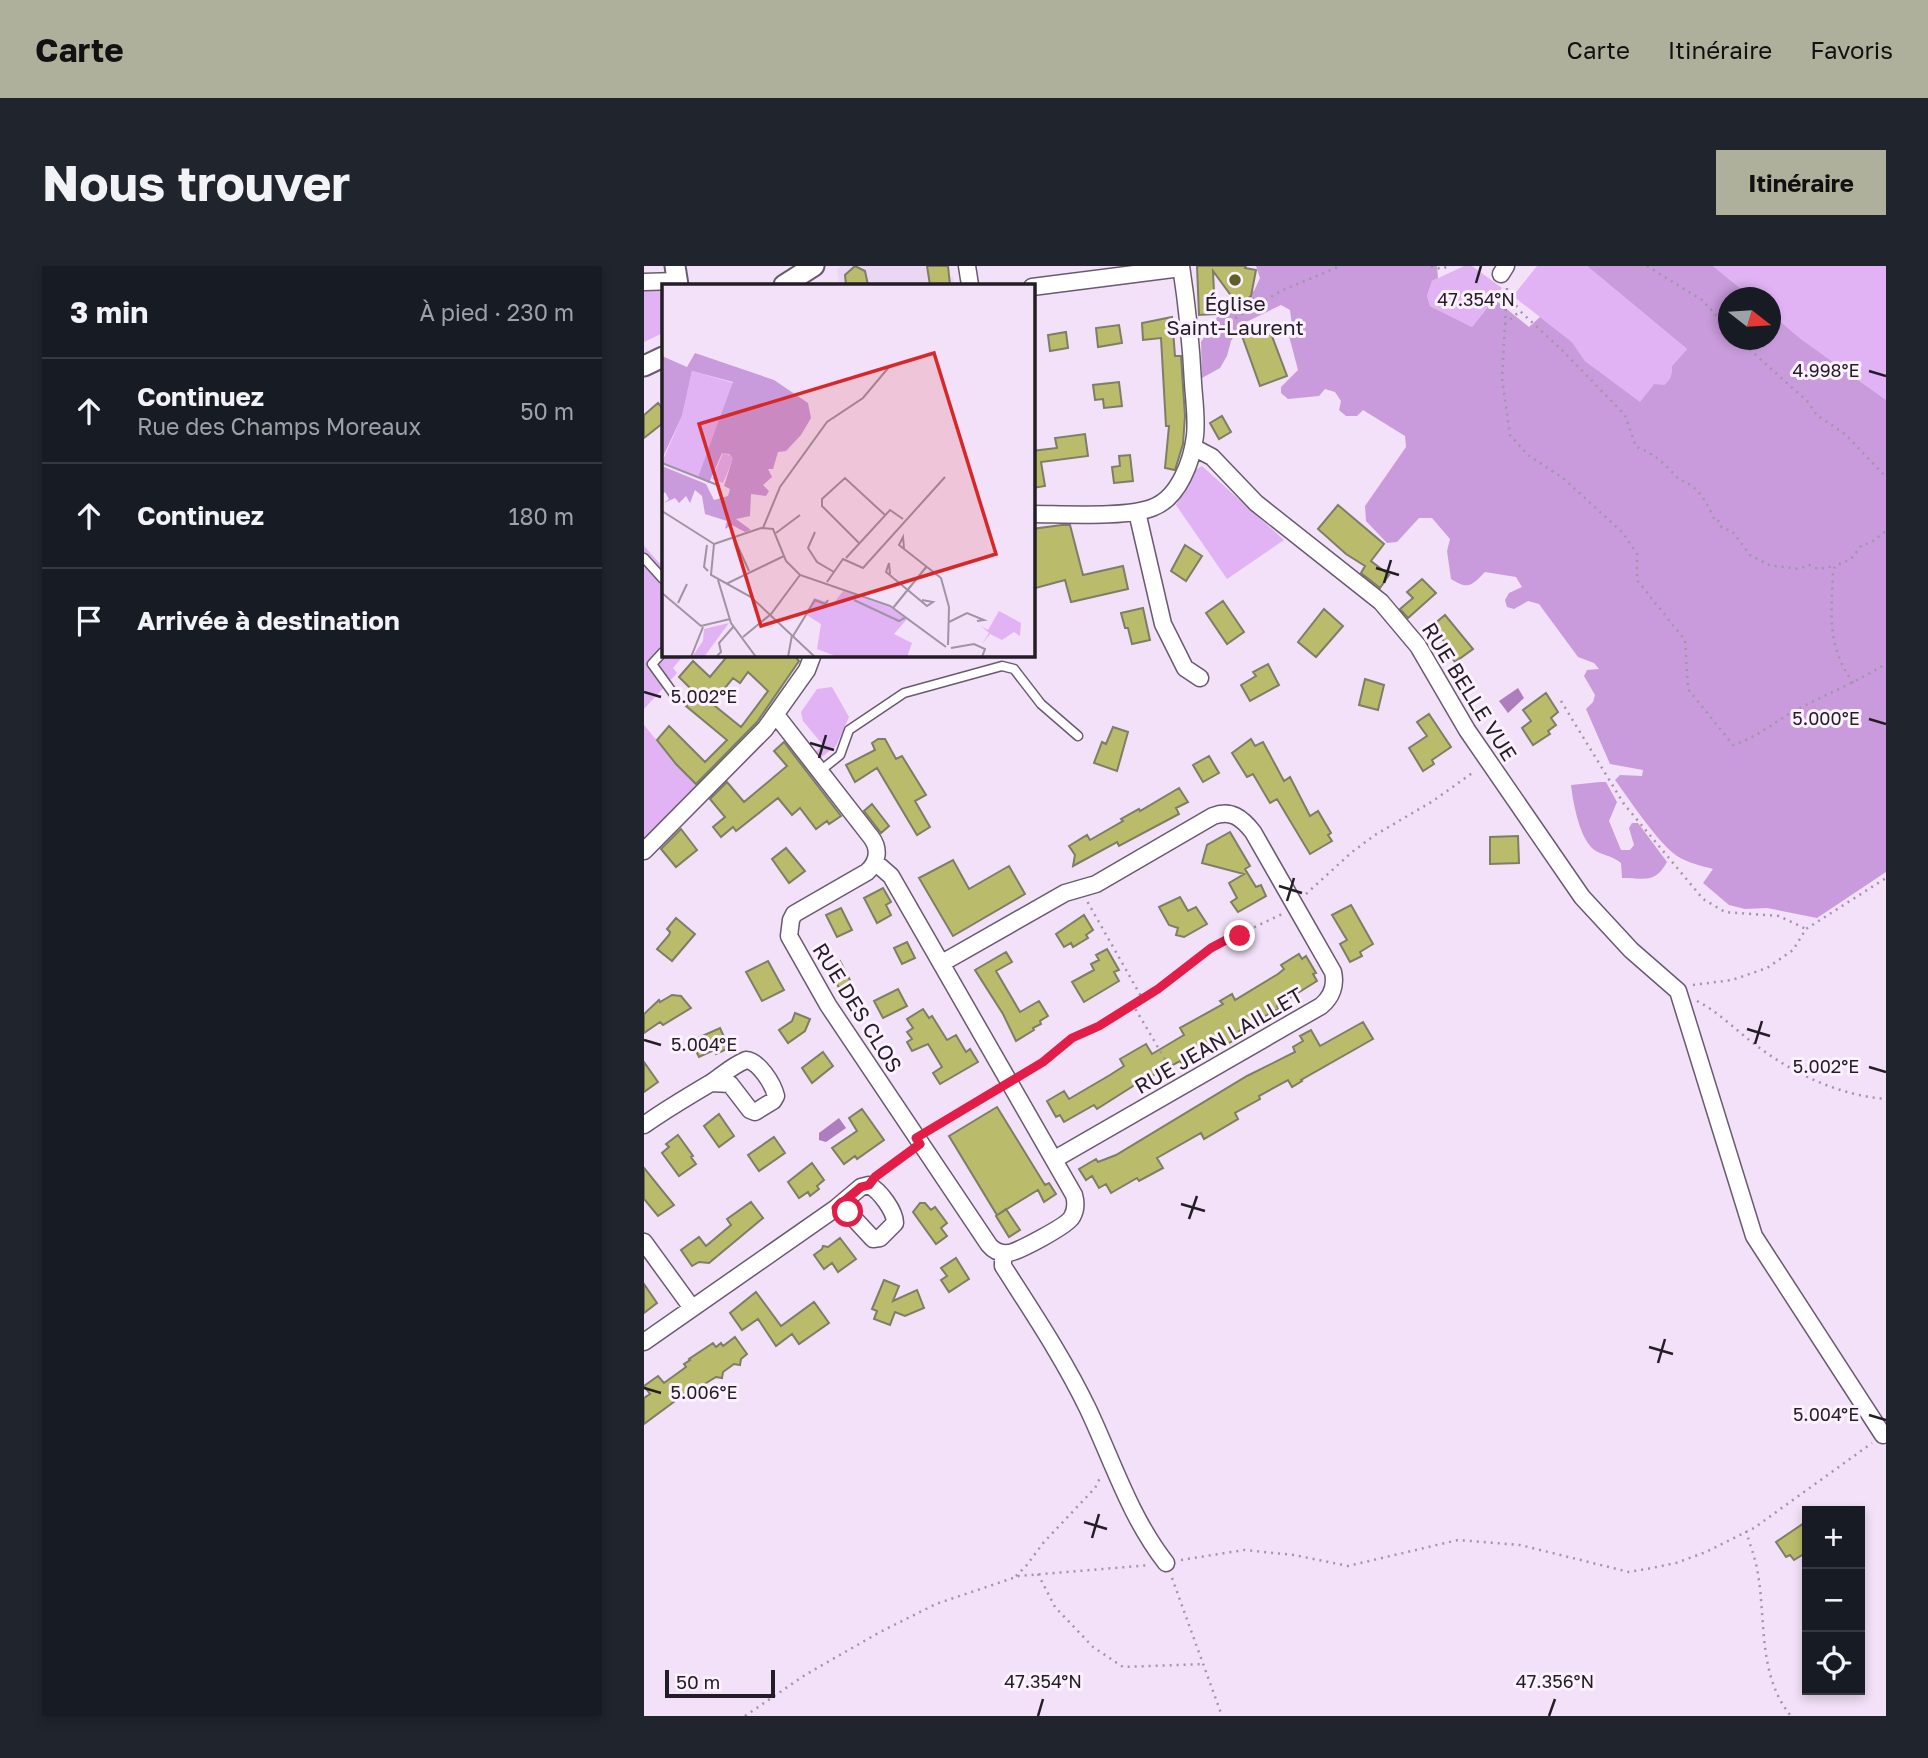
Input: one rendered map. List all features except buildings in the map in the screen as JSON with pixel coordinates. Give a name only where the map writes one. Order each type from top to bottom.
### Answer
[{"type":"street","points":[[786,284],[814,266]]},
{"type":"street","points":[[967,266],[970,284]]},
{"type":"street","points":[[1034,287],[1181,267],[1189,318],[1195,423],[1193,447],[1184,474],[1167,499],[1154,508],[1137,513],[1034,514]]},
{"type":"street","points":[[644,282],[677,277]]},
{"type":"street","points":[[644,366],[662,357]]},
{"type":"street","name":"RUE BELLE VUE","points":[[1193,447],[1212,457],[1255,503],[1392,613],[1432,668],[1488,762],[1583,897],[1631,950],[1678,991]]},
{"type":"street","points":[[1137,513],[1163,624],[1185,668],[1200,678]]},
{"type":"street","points":[[644,851],[684,809],[716,781],[776,715],[807,670],[812,656]]},
{"type":"street","points":[[776,715],[874,841],[877,848],[875,862],[891,876],[1074,1195],[1075,1208],[1072,1217],[1014,1252],[1003,1253],[1003,1266],[1051,1339],[1088,1410],[1148,1540],[1166,1563]]},
{"type":"street","name":"RUE JEAN LAILLET","points":[[942,963],[1065,893],[1096,884],[1213,816],[1231,813],[1246,823],[1253,832],[1333,972],[1335,979],[1330,998],[1321,1006],[1055,1159]]},
{"type":"street","name":"RUE DES CLOS","points":[[875,862],[867,872],[794,914],[789,936],[828,1005],[918,1141],[989,1245],[1003,1253]]},
{"type":"street","points":[[1678,991],[1754,1236],[1882,1435]]},
{"type":"street","points":[[644,1125],[711,1083]]},
{"type":"street","points":[[644,1342],[836,1208],[861,1187],[869,1185],[876,1189],[896,1219],[894,1226],[880,1238],[869,1237],[848,1212],[836,1208]]},
{"type":"street","points":[[644,1242],[692,1308]]},
{"type":"lane","points":[[644,558],[662,578]]},
{"type":"lane","points":[[662,653],[652,664],[673,693]]},
{"type":"lane","points":[[820,771],[840,755],[849,730],[904,693],[1002,666],[1014,669],[1041,704],[1078,736]]},
{"type":"path","points":[[1189,318],[1205,319],[1205,337],[1271,297],[1340,266]]},
{"type":"path","points":[[1431,266],[1441,269],[1449,266]]},
{"type":"path","points":[[1647,266],[1702,300],[1718,317]]},
{"type":"path","points":[[1503,270],[1507,293],[1502,378],[1510,435],[1528,455],[1563,478],[1623,533],[1637,554],[1637,580],[1685,640],[1688,689],[1733,745],[1749,740],[1792,712],[1886,664]]},
{"type":"path","points":[[1507,293],[1520,312],[1563,351],[1625,415],[1636,447],[1670,468],[1678,479],[1693,486],[1715,521],[1719,521],[1722,528],[1732,531],[1750,555],[1769,565],[1799,569],[1809,565],[1818,569],[1851,559],[1862,545],[1886,531]]},
{"type":"path","points":[[1504,325],[1520,312]]},
{"type":"path","points":[[1750,350],[1807,401],[1817,415],[1846,435],[1886,477]]},
{"type":"path","points":[[1835,566],[1832,606],[1834,643],[1840,664],[1853,683]]},
{"type":"path","points":[[1561,701],[1624,804],[1703,899],[1725,912],[1779,916],[1806,929]]},
{"type":"path","points":[[869,1185],[918,1141],[1043,1062],[1072,1038],[1099,1026],[1211,948],[1244,934],[1294,906],[1358,848],[1433,801],[1488,762]]},
{"type":"path","points":[[1678,991],[1696,985],[1732,980],[1767,968],[1793,950],[1806,929],[1886,878]]},
{"type":"path","points":[[1080,889],[1142,998]]},
{"type":"path","points":[[1678,991],[1702,1004],[1801,1075],[1841,1091],[1886,1099]]},
{"type":"path","points":[[1132,1003],[1180,1086]]},
{"type":"path","points":[[746,1716],[804,1675],[880,1632],[936,1604],[1012,1578],[1166,1563],[1244,1550],[1294,1555],[1348,1566],[1458,1540],[1520,1545],[1629,1572],[1676,1563],[1706,1552],[1746,1531],[1882,1435]]},
{"type":"path","points":[[1012,1578],[1027,1566],[1044,1542],[1095,1488],[1104,1470],[1106,1451]]},
{"type":"path","points":[[1746,1531],[1758,1571],[1763,1643],[1770,1675],[1784,1707],[1791,1716]]},
{"type":"path","points":[[1166,1563],[1222,1716]]},
{"type":"path","points":[[1038,1574],[1055,1607],[1093,1647],[1123,1667],[1204,1664]]},
{"type":"shaded area","points":[[841,266],[948,266],[949,277],[953,277],[954,284],[839,284],[837,269]]},
{"type":"shaded area","points":[[1256,266],[1437,266],[1438,278],[1432,281],[1427,296],[1430,306],[1472,327],[1494,299],[1529,327],[1540,317],[1572,342],[1585,361],[1640,402],[1654,384],[1664,385],[1668,381],[1672,366],[1687,349],[1587,266],[1713,266],[1739,287],[1718,287],[1718,350],[1781,350],[1781,322],[1886,400],[1886,872],[1817,918],[1767,908],[1745,909],[1729,905],[1703,883],[1713,869],[1686,861],[1669,850],[1615,780],[1620,775],[1642,776],[1643,770],[1610,764],[1586,709],[1593,702],[1595,695],[1584,676],[1587,670],[1599,669],[1594,663],[1578,657],[1539,604],[1528,601],[1514,609],[1507,607],[1505,600],[1509,593],[1522,587],[1516,577],[1485,572],[1470,585],[1462,585],[1451,579],[1447,551],[1450,539],[1432,518],[1419,518],[1397,542],[1387,543],[1366,521],[1365,506],[1406,447],[1405,436],[1363,410],[1357,416],[1346,416],[1339,410],[1341,401],[1335,392],[1325,389],[1319,396],[1288,399],[1281,393],[1281,387],[1298,370],[1288,332],[1292,325],[1290,310],[1281,305],[1242,324],[1231,341],[1220,368],[1202,378],[1201,342],[1227,302],[1254,291],[1260,278]]},
{"type":"shaded area","points":[[1464,266],[1472,266],[1502,288],[1472,327],[1430,306],[1427,296],[1432,281]]},
{"type":"shaded area","points":[[1537,266],[1587,266],[1687,349],[1672,366],[1668,381],[1664,385],[1653,385],[1640,403],[1585,361],[1572,342],[1513,296]]},
{"type":"shaded area","points":[[1713,266],[1886,266],[1886,400],[1781,322],[1781,287],[1739,287]]},
{"type":"shaded area","points":[[644,289],[655,289],[662,292],[662,333],[644,342]]},
{"type":"shaded area","points":[[1202,466],[1284,540],[1227,579],[1176,505],[1195,470]]},
{"type":"shaded area","points":[[644,546],[662,566],[662,656],[683,656],[673,668],[677,673],[644,709]]},
{"type":"shaded area","points":[[832,687],[849,717],[836,746],[819,759],[814,753],[823,745],[803,721],[801,712],[817,689]]},
{"type":"shaded area","points":[[1518,688],[1524,698],[1508,713],[1499,701]]},
{"type":"shaded area","points":[[644,725],[700,788],[644,841]]},
{"type":"shaded area","points":[[1606,782],[1617,802],[1609,821],[1621,850],[1630,850],[1634,845],[1629,828],[1632,823],[1638,823],[1667,862],[1653,877],[1622,878],[1621,863],[1596,851],[1586,839],[1578,821],[1571,785]]},
{"type":"shaded area","points":[[839,1118],[846,1128],[826,1142],[819,1140],[819,1133]]},
{"type":"place","name":"Église Saint-Laurent","points":[[1235,280]]},
{"type":"route","points":[[848,1212],[836,1208],[920,1144],[916,1138],[1043,1062],[1072,1038],[1099,1026],[1158,989],[1211,948],[1240,936]]}]
